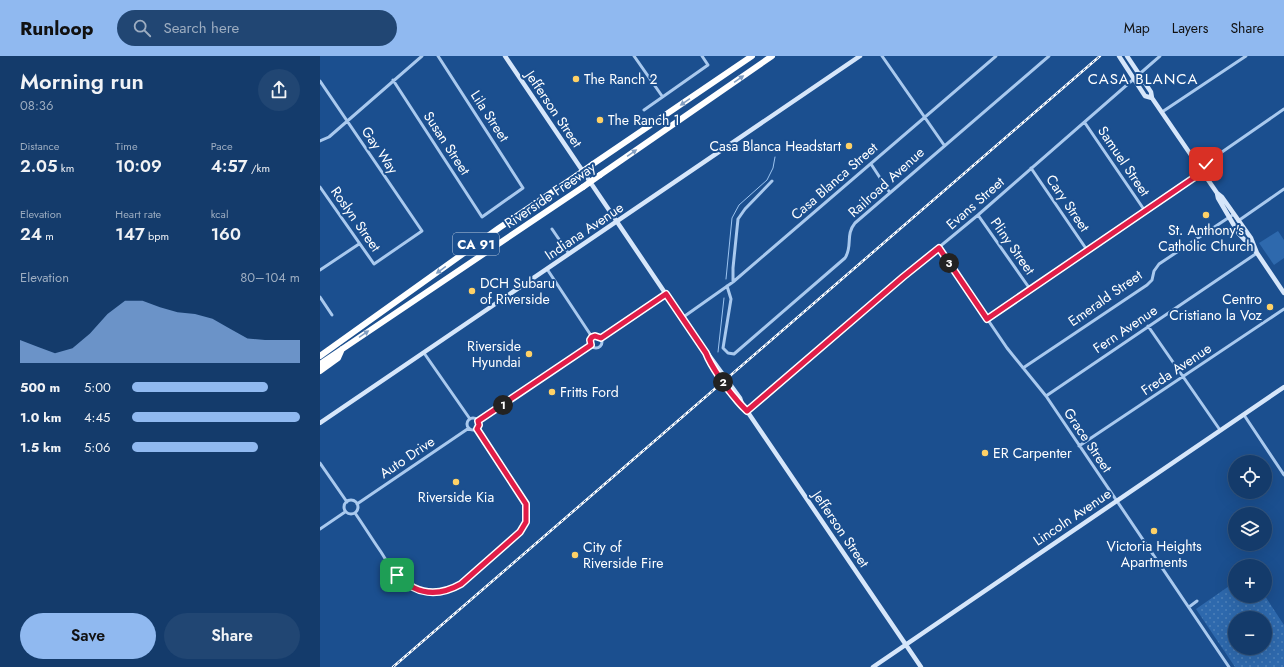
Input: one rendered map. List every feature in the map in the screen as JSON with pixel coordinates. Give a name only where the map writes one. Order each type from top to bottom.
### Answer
[{"type":"highway","name":"Riverside Freeway","points":[[321,354],[499,228],[752,56]]},
{"type":"highway","name":"Riverside Freeway","points":[[320,364],[583,187],[772,56]]},
{"type":"highway","points":[[320,370],[338,358],[342,349]]},
{"type":"street","points":[[320,141],[329,137],[422,56]]},
{"type":"street","name":"Lila Street","points":[[438,56],[523,188],[482,217]]},
{"type":"street","name":"Jefferson Street","points":[[506,56],[706,353],[708,360],[736,400],[742,404],[747,411],[921,667]]},
{"type":"street","points":[[634,56],[662,96]]},
{"type":"street","points":[[644,110],[708,65],[702,56]]},
{"type":"street","name":"Indiana Avenue","points":[[320,423],[860,56]]},
{"type":"street","points":[[882,56],[944,145]]},
{"type":"street","name":"Casa Blanca Street","points":[[682,318],[733,282],[996,56]]},
{"type":"street","name":"Railroad Avenue","points":[[728,286],[731,299],[724,348],[725,351],[734,354],[846,258],[849,249],[851,228],[944,145],[1049,56]]},
{"type":"street","points":[[1119,56],[1145,96],[1152,98]]},
{"type":"street","points":[[1127,56],[1151,92],[1152,98],[1217,192],[1218,198],[1251,238],[1257,253]]},
{"type":"street","name":"Evans Street","points":[[747,411],[903,277],[978,215],[1160,56]]},
{"type":"street","points":[[1162,112],[1246,56]]},
{"type":"street","name":"Susan Street","points":[[393,80],[482,217]]},
{"type":"street","name":"Gay Way","points":[[320,81],[422,231],[374,264]]},
{"type":"street","points":[[987,319],[1195,177],[1209,161],[1284,109]]},
{"type":"street","name":"Samuel Street","points":[[1084,123],[1144,211]]},
{"type":"street","points":[[871,164],[890,193]]},
{"type":"street","name":"Cary Street","points":[[1031,168],[1087,250]]},
{"type":"street","points":[[733,282],[738,219],[745,209],[772,181]]},
{"type":"street","name":"Roslyn Street","points":[[320,187],[374,264]]},
{"type":"street","points":[[1238,221],[1284,189]]},
{"type":"street","name":"Pliny Street","points":[[978,215],[1030,289]]},
{"type":"street","points":[[1232,216],[1239,234],[1257,253],[1284,293]]},
{"type":"street","name":"Emerald Street","points":[[1023,368],[1147,285],[1152,280],[1154,271],[1159,264],[1232,216]]},
{"type":"street","points":[[552,229],[569,254]]},
{"type":"street","points":[[320,270],[359,244]]},
{"type":"street","name":"Grace Street","points":[[939,248],[1007,348],[1046,396],[1229,667]]},
{"type":"street","name":"Fern Avenue","points":[[1046,396],[1257,253]]},
{"type":"street","points":[[547,269],[592,337],[590,340],[591,345]]},
{"type":"street","points":[[601,338],[666,294]]},
{"type":"street","points":[[320,298],[332,315]]},
{"type":"street","name":"Freda Avenue","points":[[1079,446],[1284,309]]},
{"type":"street","points":[[1148,326],[1220,430]]},
{"type":"street","points":[[592,337],[595,336],[601,338]]},
{"type":"street","points":[[591,345],[594,348],[599,347],[602,342],[601,338]]},
{"type":"street","points":[[478,421],[591,345]]},
{"type":"street","points":[[424,353],[470,420]]},
{"type":"street","name":"Lincoln Avenue","points":[[873,667],[1116,500],[1284,387]]},
{"type":"street","points":[[1244,415],[1284,475]]},
{"type":"street","points":[[470,420],[474,418],[478,421]]},
{"type":"street","points":[[470,420],[468,424],[469,428],[472,430],[477,429]]},
{"type":"street","points":[[477,429],[479,425],[478,421]]},
{"type":"street","name":"Auto Drive","points":[[357,504],[469,428]]},
{"type":"street","points":[[355,513],[396,574],[405,584],[416,590],[429,593],[451,590],[461,584],[520,532],[526,522],[527,517],[526,504],[522,496],[477,429]]},
{"type":"street","points":[[320,463],[347,502]]},
{"type":"street","points":[[347,502],[351,501],[357,504],[357,510],[355,513]]},
{"type":"street","points":[[346,512],[344,505],[347,502]]},
{"type":"street","points":[[346,512],[351,514],[355,513]]},
{"type":"street","points":[[320,529],[346,512]]},
{"type":"street","points":[[1189,607],[1197,601]]},
{"type":"shaded area","points":[[1278,231],[1284,240],[1284,258],[1274,265],[1259,243]]},
{"type":"shaded area","points":[[1228,587],[1228,603],[1270,603],[1284,625],[1284,667],[1235,667],[1196,609]]},
{"type":"waterway","points":[[726,279],[732,218],[739,205],[767,180],[773,168],[775,157]]},
{"type":"waterway","points":[[718,352],[724,298]]},
{"type":"railway","points":[[393,667],[1100,56]]},
{"type":"place","name":"The Ranch 2","points":[[576,79]]},
{"type":"place","name":"The Ranch 1","points":[[600,120]]},
{"type":"place","name":"Casa Blanca Headstart","points":[[849,146]]},
{"type":"place","name":"St. Anthony's Catholic Church","points":[[1206,215]]},
{"type":"place","name":"DCH Subaru of Riverside","points":[[472,291]]},
{"type":"place","name":"Centro Cristiano la Voz","points":[[1270,307]]},
{"type":"place","name":"Riverside Hyundai","points":[[529,354]]},
{"type":"place","name":"Fritts Ford","points":[[552,392]]},
{"type":"place","name":"ER Carpenter","points":[[985,453]]},
{"type":"place","name":"Riverside Kia","points":[[456,482]]},
{"type":"place","name":"Victoria Heights Apartments","points":[[1154,531]]},
{"type":"place","name":"City of Riverside Fire","points":[[575,555]]},
{"type":"district","name":"CASA BLANCA","points":[[1143,79]]},
{"type":"route","points":[[397,575],[405,584],[416,590],[429,593],[451,590],[461,584],[520,532],[526,522],[526,504],[477,429],[479,426],[478,421],[591,345],[590,340],[593,336],[601,338],[666,294],[706,353],[708,360],[736,400],[742,404],[747,411],[939,248],[987,319],[1195,177],[1206,164]]}]
